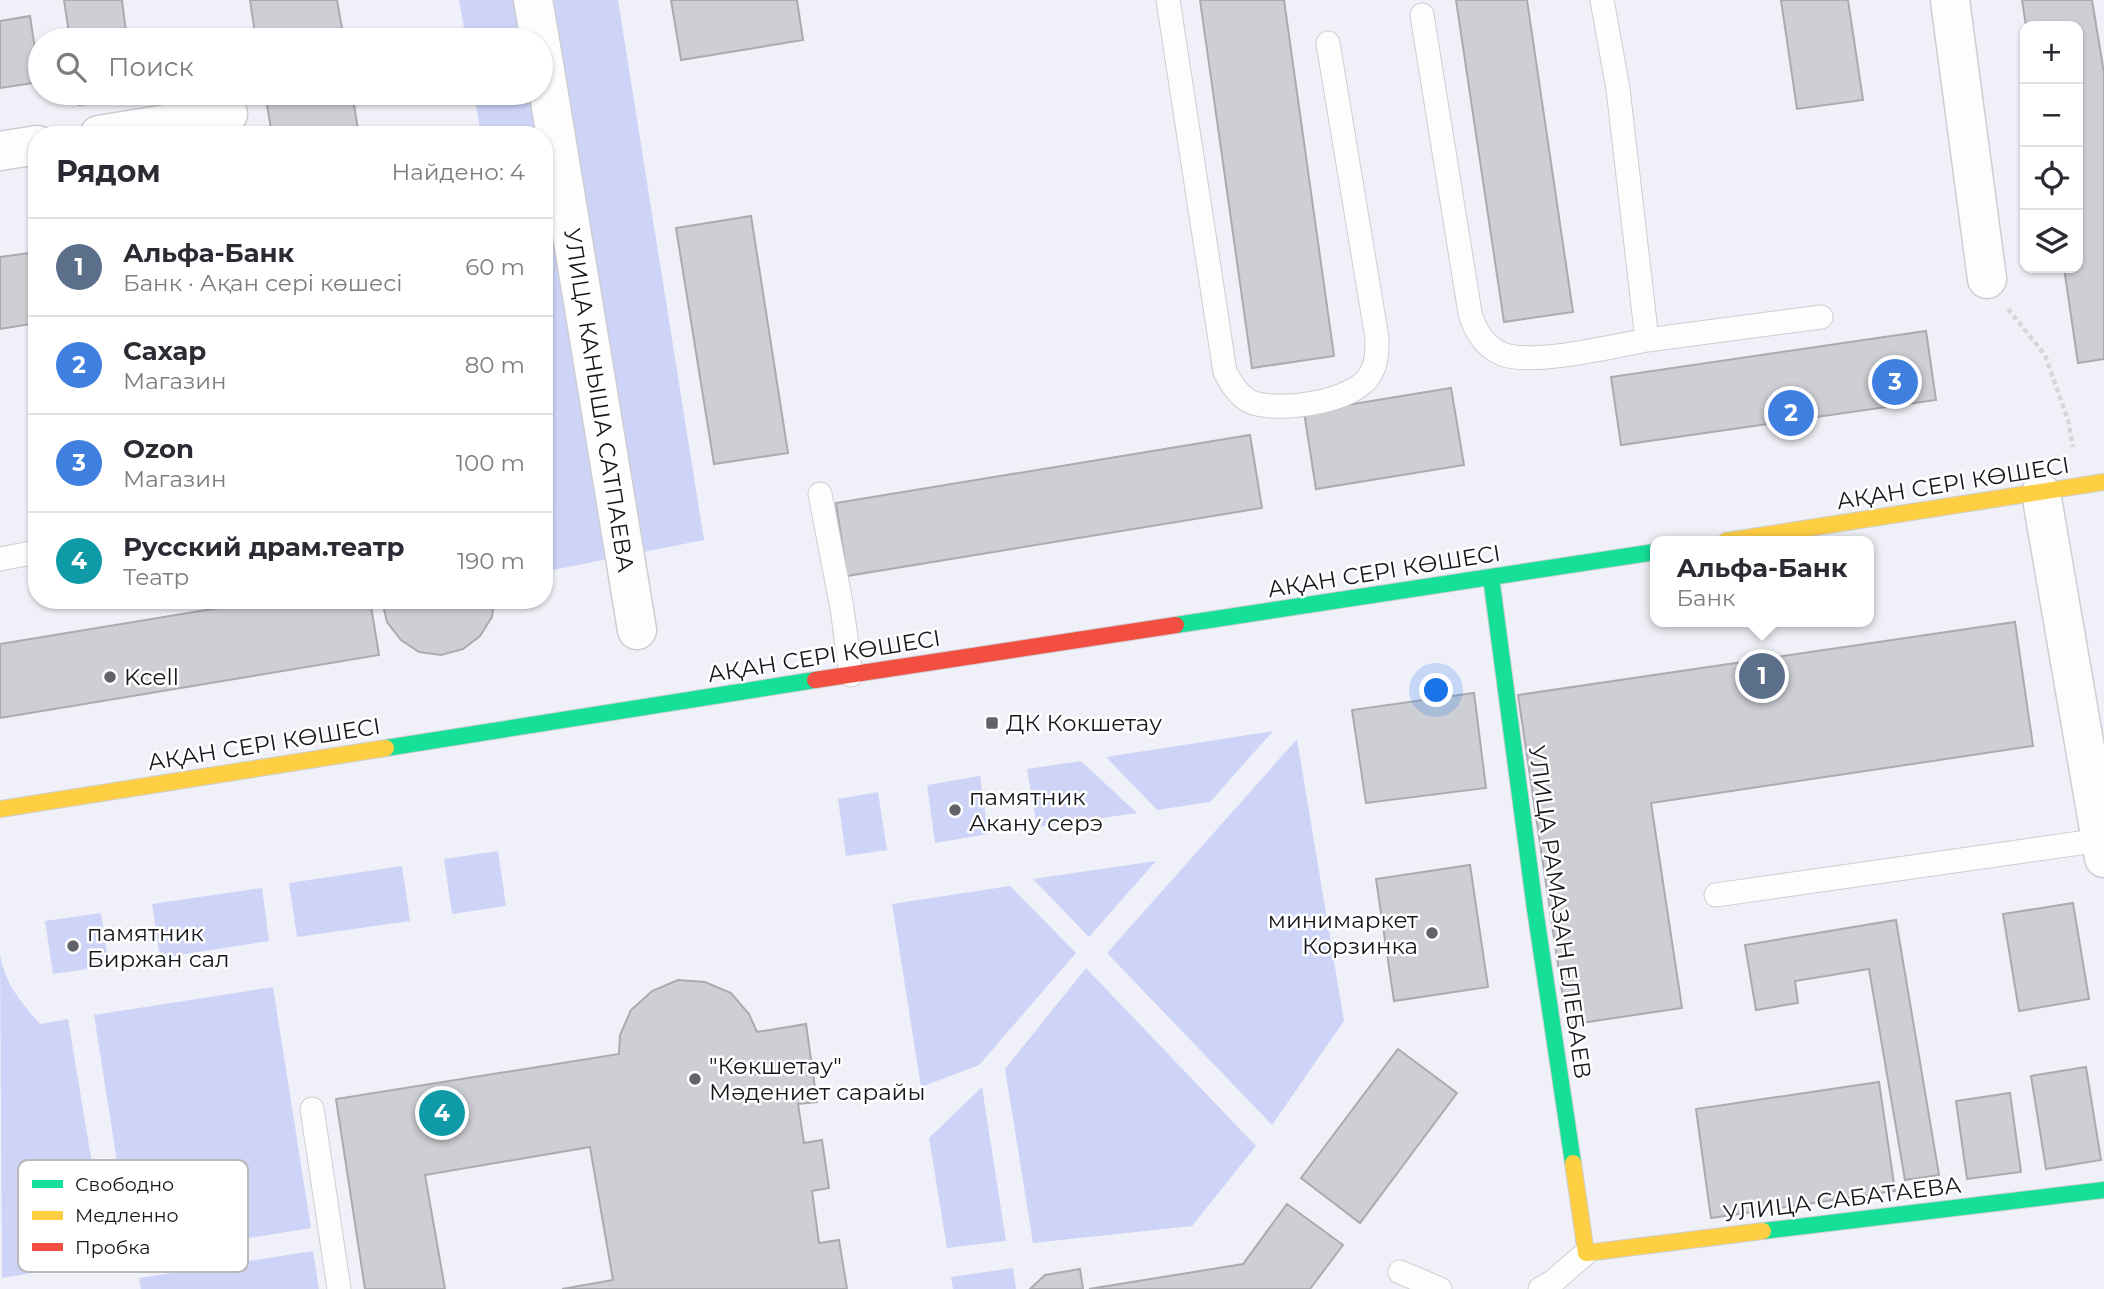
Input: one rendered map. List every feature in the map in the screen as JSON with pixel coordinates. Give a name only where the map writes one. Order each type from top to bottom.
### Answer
[{"type":"street","points":[[533,0],[538,28]]},
{"type":"street","points":[[1951,0],[1987,279]]},
{"type":"street","name":"УЛИЦА КАНЫША САТПАЕВА","points":[[551,105],[637,630]]},
{"type":"street","points":[[154,126],[228,114]]},
{"type":"street","points":[[0,151],[28,146]]},
{"type":"street","name":"АҚАН СЕРІ КӨШЕСІ","points":[[1759,536],[2104,482]]},
{"type":"street","points":[[2041,493],[2103,849]]},
{"type":"street","name":"АҚАН СЕРІ КӨШЕСІ","points":[[0,809],[1650,553]]},
{"type":"street","name":"УЛИЦА РАМАЗАН ЕЛЕБАЕВ","points":[[1491,577],[1537,922],[1586,1253]]},
{"type":"street","name":"УЛИЦА САБАТАЕВА","points":[[1586,1253],[2104,1190]]},
{"type":"lane","points":[[1168,0],[1225,372],[1233,387],[1248,400],[1266,407],[1336,398],[1357,389],[1370,377],[1376,358],[1377,338],[1328,43]]},
{"type":"lane","points":[[1602,0],[1618,89],[1647,340]]},
{"type":"lane","points":[[1422,15],[1468,300],[1475,329],[1485,343],[1502,354],[1514,357],[1551,355],[1821,317]]},
{"type":"lane","points":[[820,494],[842,608],[851,675]]},
{"type":"lane","points":[[0,559],[28,554]]},
{"type":"lane","points":[[1716,895],[2103,849]]},
{"type":"lane","points":[[312,1110],[340,1289]]},
{"type":"lane","points":[[1540,1289],[1555,1280],[1586,1253]]},
{"type":"lane","points":[[1400,1272],[1440,1289]]},
{"type":"path","points":[[1987,279],[2045,355],[2068,420],[2080,486]]},
{"type":"shaded area","points":[[459,0],[618,0],[704,540],[553,570],[553,126],[480,126],[476,105],[553,105],[553,28],[464,28]]},
{"type":"shaded area","points":[[1273,731],[1210,802],[1157,810],[1106,757]]},
{"type":"shaded area","points":[[1297,739],[1344,1021],[1272,1125],[1107,953]]},
{"type":"shaded area","points":[[1081,761],[1137,813],[1037,827],[1027,769]]},
{"type":"shaded area","points":[[980,776],[988,834],[935,843],[927,785]]},
{"type":"shaded area","points":[[878,792],[887,850],[846,856],[838,799]]},
{"type":"shaded area","points":[[498,851],[506,906],[452,914],[444,859]]},
{"type":"shaded area","points":[[1156,861],[1089,937],[1033,879]]},
{"type":"shaded area","points":[[402,866],[410,921],[297,937],[289,883]]},
{"type":"shaded area","points":[[1010,886],[1076,953],[979,1065],[921,1087],[892,904]]},
{"type":"shaded area","points":[[262,888],[269,941],[160,958],[152,904]]},
{"type":"shaded area","points":[[101,913],[109,966],[53,974],[45,921]]},
{"type":"shaded area","points":[[0,953],[9,983],[40,1024],[68,1019],[91,1160],[18,1160],[18,1272],[37,1272],[2,1278]]},
{"type":"shaded area","points":[[1086,968],[1256,1146],[1192,1226],[1033,1243],[1005,1069]]},
{"type":"shaded area","points":[[273,987],[311,1228],[248,1238],[248,1160],[117,1160],[94,1015]]},
{"type":"shaded area","points":[[982,1087],[1006,1241],[947,1248],[929,1138]]},
{"type":"shaded area","points":[[313,1251],[319,1289],[141,1289],[139,1278],[178,1272],[248,1272],[248,1261]]},
{"type":"shaded area","points":[[1013,1268],[1016,1289],[953,1289],[951,1277]]},
{"type":"building","points":[[64,0],[122,0],[126,28],[68,28]]},
{"type":"building","points":[[250,0],[337,0],[342,28],[254,28]]},
{"type":"building","points":[[671,0],[797,0],[803,40],[681,60]]},
{"type":"building","points":[[1200,0],[1284,0],[1334,356],[1252,368]]},
{"type":"building","points":[[1456,0],[1527,0],[1573,312],[1504,322]]},
{"type":"building","points":[[1781,0],[1848,0],[1863,100],[1797,109]]},
{"type":"building","points":[[2022,0],[2092,0],[2104,73],[2104,359],[2078,363],[2065,273],[2083,273],[2083,21],[2025,21]]},
{"type":"building","points":[[30,16],[32,28],[28,28],[28,84],[0,88],[0,21]]},
{"type":"building","points":[[267,105],[354,105],[358,126],[270,126]]},
{"type":"building","points":[[751,216],[788,453],[714,464],[676,228]]},
{"type":"building","points":[[28,253],[28,324],[0,329],[0,257]]},
{"type":"building","points":[[1926,331],[1936,400],[1621,445],[1611,377]]},
{"type":"building","points":[[1451,388],[1464,465],[1316,489],[1304,412]]},
{"type":"building","points":[[1250,435],[1262,508],[847,576],[836,503]]},
{"type":"building","points":[[212,609],[371,609],[379,655],[0,718],[0,644]]},
{"type":"building","points":[[384,609],[493,609],[492,617],[480,636],[463,649],[441,655],[419,652],[401,640],[387,622]]},
{"type":"building","points":[[2015,622],[2033,746],[1651,803],[1682,1008],[1567,1025],[1518,695]]},
{"type":"building","points":[[1474,693],[1486,788],[1366,803],[1352,710]]},
{"type":"building","name":"минимаркет Корзинка","points":[[1470,865],[1488,987],[1394,1001],[1376,879]]},
{"type":"building","points":[[2073,903],[2089,999],[2019,1011],[2003,914]]},
{"type":"building","points":[[1896,920],[1939,1175],[1905,1180],[1869,969],[1795,981],[1798,1003],[1756,1010],[1745,945]]},
{"type":"building","points":[[678,980],[705,982],[731,993],[749,1014],[757,1032],[806,1024],[817,1102],[798,1104],[804,1143],[822,1140],[829,1188],[812,1191],[819,1243],[839,1240],[847,1289],[562,1289],[613,1280],[590,1147],[425,1175],[445,1289],[365,1289],[336,1099],[619,1054],[620,1035],[631,1010],[652,991]]},
{"type":"building","points":[[1398,1049],[1457,1093],[1360,1223],[1301,1178]]},
{"type":"building","points":[[2086,1067],[2101,1160],[2046,1169],[2031,1076]]},
{"type":"building","points":[[1879,1082],[1895,1191],[1711,1218],[1696,1109]]},
{"type":"building","points":[[2010,1093],[2021,1172],[1967,1179],[1956,1101]]},
{"type":"building","points":[[1287,1204],[1343,1245],[1310,1289],[1089,1289],[1243,1264]]},
{"type":"building","points":[[1080,1269],[1083,1289],[1030,1289],[1045,1275]]},
{"type":"traffic: fast","points":[[1176,625],[1650,553]]},
{"type":"traffic: fast","points":[[1491,577],[1535,909],[1573,1163]]},
{"type":"traffic: fast","points":[[386,748],[815,680]]},
{"type":"traffic: fast","points":[[1763,1231],[2104,1190]]},
{"type":"traffic: slow","points":[[1758,536],[2104,482]]},
{"type":"traffic: slow","points":[[0,809],[386,748]]},
{"type":"traffic: slow","points":[[1573,1163],[1586,1253],[1763,1231]]},
{"type":"traffic: jam","points":[[815,680],[1176,625]]},
{"type":"place","name":"Ozon","points":[[1895,382]]},
{"type":"place","name":"Сахар","points":[[1791,413]]},
{"type":"place","name":"Альфа-Банк","points":[[1762,676]]},
{"type":"place","name":"Kcell","points":[[110,677]]},
{"type":"place","name":"ДК Кокшетау","points":[[992,723]]},
{"type":"place","name":"памятник Акану серэ","points":[[955,810]]},
{"type":"place","name":"минимаркет Корзинка","points":[[1432,933]]},
{"type":"place","name":"памятник Биржан сал","points":[[73,946]]},
{"type":"place","name":"\"Көкшетау\" Мәдениет сарайы","points":[[695,1079]]},
{"type":"place","name":"Русский драм.театр","points":[[442,1113]]}]
